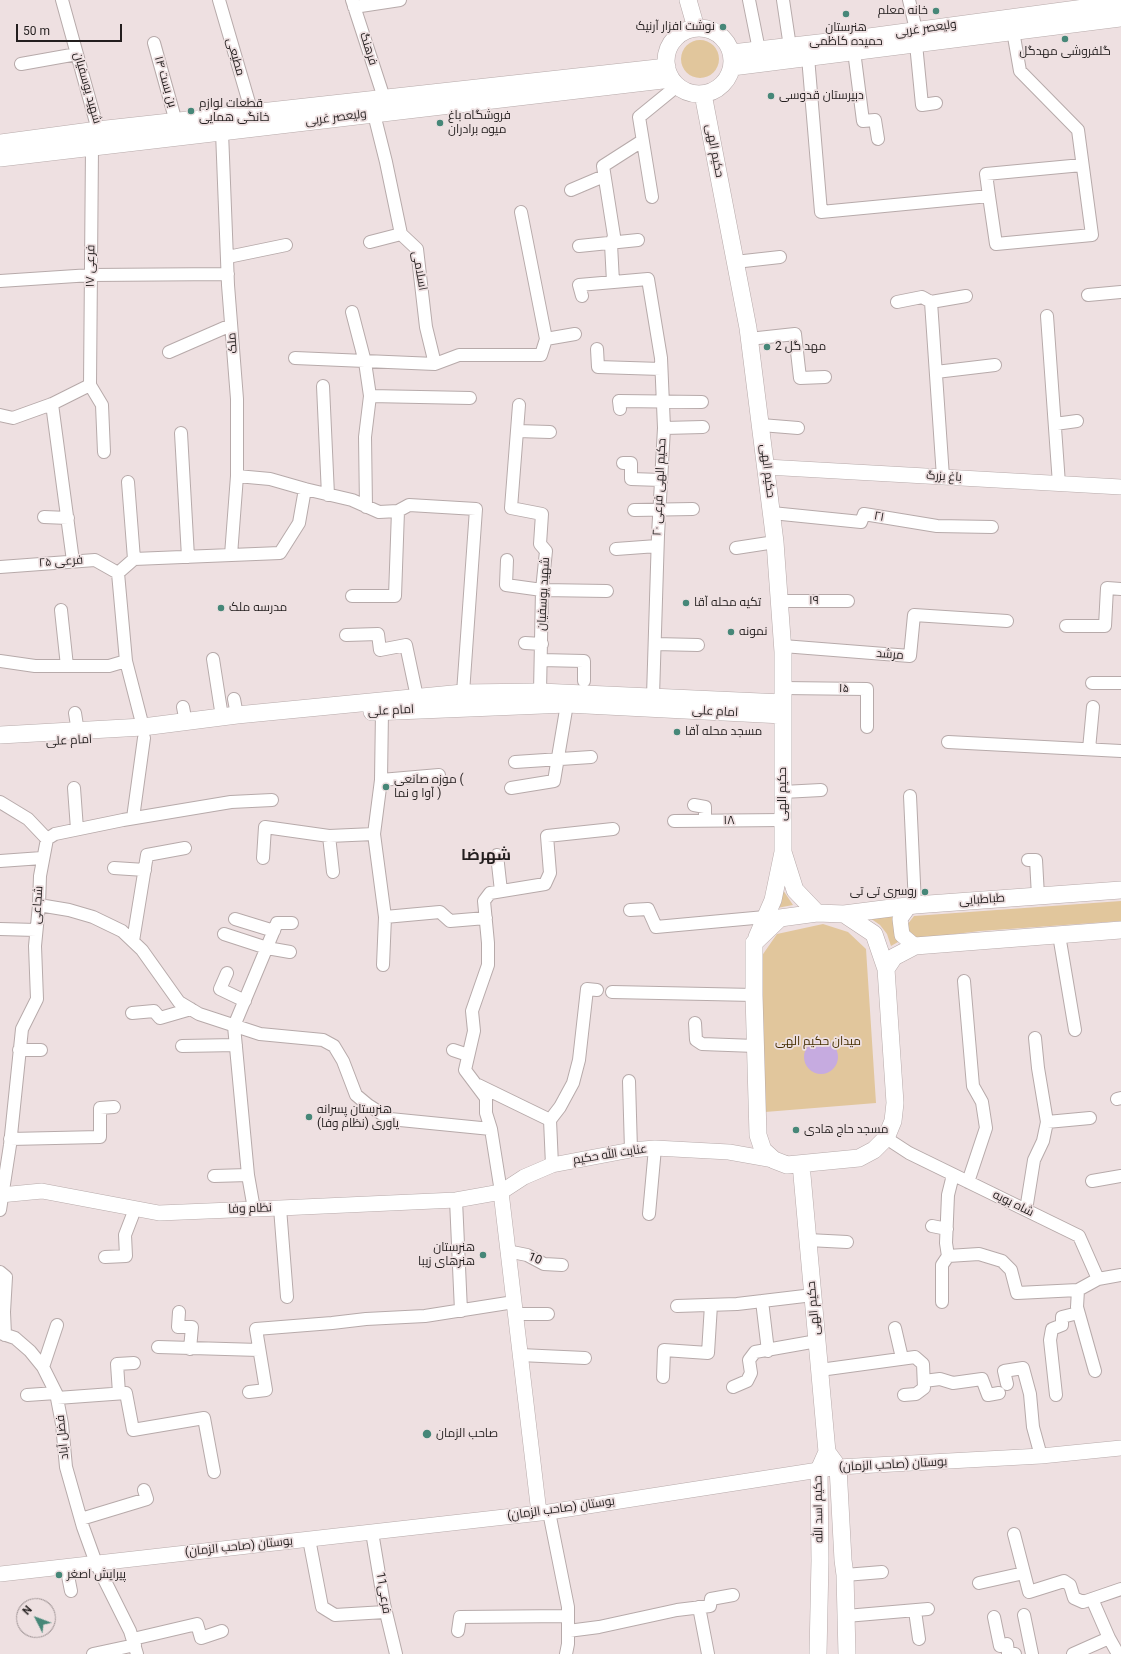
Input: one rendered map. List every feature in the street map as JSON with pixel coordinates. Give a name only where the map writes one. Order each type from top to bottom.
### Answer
[{"type":"main road","points":[[688,0],[696,28]]},
{"type":"main road","name":"ولیعصر غربی","points":[[732,60],[759,50],[916,37],[1121,3]]},
{"type":"main road","points":[[732,60],[808,57],[854,52],[916,37],[1013,31],[1121,18]]},
{"type":"main road","points":[[696,28],[706,29],[716,33],[725,40],[732,60],[728,77],[722,85],[713,91],[703,94],[685,91],[672,77],[666,58],[673,41],[683,33],[696,28]]},
{"type":"main road","name":"ولیعصر غربی","points":[[0,143],[98,130],[384,98],[672,77]]},
{"type":"main road","name":"ولیعصر غربی","points":[[0,158],[672,77]]},
{"type":"main road","name":"حکیم الهی","points":[[703,94],[749,339],[775,542],[783,646],[783,852]]},
{"type":"main road","points":[[0,735],[78,732],[143,732],[184,715],[231,710],[463,693],[540,692],[783,702]]},
{"type":"main road","name":"امام علی","points":[[0,745],[382,711],[567,704],[783,702]]},
{"type":"main road","points":[[783,852],[795,890],[816,913]]},
{"type":"main road","points":[[754,943],[780,918],[816,913],[844,914],[874,934],[886,969],[895,1103],[893,1121],[886,1138],[874,1150],[859,1158],[787,1165],[774,1160],[763,1150],[758,1135],[754,943],[773,900],[783,852]]},
{"type":"main road","name":"طباطبایی","points":[[844,914],[912,905],[1121,890]]},
{"type":"main road","points":[[886,969],[894,957],[915,946],[1121,930]]},
{"type":"main road","name":"حکیم الهی","points":[[801,1164],[827,1452]]},
{"type":"main road","name":"حکیم اسد الله","points":[[818,1654],[820,1561],[819,1470],[827,1452],[838,1467],[847,1654]]},
{"type":"main road","points":[[820,1561],[844,1567]]},
{"type":"street","name":"شهید یوسفیان","points":[[62,0],[98,130]]},
{"type":"street","name":"مطیعی","points":[[219,0],[252,113]]},
{"type":"street","points":[[353,4],[400,0]]},
{"type":"street","points":[[749,0],[759,50]]},
{"type":"street","points":[[783,0],[790,47]]},
{"type":"street","points":[[909,0],[916,37],[922,106],[936,103]]},
{"type":"street","name":"فرهنگ","points":[[353,4],[384,98]]},
{"type":"street","points":[[1013,31],[1020,71],[1078,130],[1092,235],[996,244],[986,174],[1082,165]]},
{"type":"street","name":"بن بست ۱۴","points":[[154,43],[176,122]]},
{"type":"street","points":[[854,52],[863,121],[875,120],[878,139]]},
{"type":"street","points":[[21,64],[77,54]]},
{"type":"street","points":[[808,57],[821,212],[989,196]]},
{"type":"street","points":[[652,197],[639,117],[672,77]]},
{"type":"street","points":[[370,242],[401,234],[374,114],[384,98]]},
{"type":"street","points":[[92,147],[98,130]]},
{"type":"street","name":"ملک","points":[[222,132],[228,274],[237,399],[237,476],[231,555]]},
{"type":"street","points":[[582,296],[579,285],[613,282],[611,244],[614,236],[603,166],[642,141]]},
{"type":"street","name":"فرعی ۱۷","points":[[90,385],[92,147]]},
{"type":"street","points":[[571,190],[604,176]]},
{"type":"street","points":[[294,358],[435,364],[459,355],[540,355],[546,338],[521,212]]},
{"type":"street","name":"اسلامی","points":[[401,234],[417,249],[426,327],[435,364]]},
{"type":"street","points":[[579,246],[611,244],[638,240]]},
{"type":"street","points":[[228,257],[286,245]]},
{"type":"street","points":[[735,262],[780,257]]},
{"type":"street","points":[[0,280],[91,275],[228,274]]},
{"type":"street","name":"حکیم الهی فرعی ۲۰","points":[[613,282],[648,279],[661,369],[664,428],[657,546],[653,696]]},
{"type":"street","points":[[1088,295],[1121,292]]},
{"type":"street","points":[[897,302],[922,297],[931,302],[966,296]]},
{"type":"street","points":[[931,302],[943,477]]},
{"type":"street","points":[[352,312],[365,362],[370,396],[365,436],[366,507]]},
{"type":"street","points":[[1047,316],[1059,484]]},
{"type":"street","points":[[169,352],[231,325]]},
{"type":"street","points":[[546,338],[575,334]]},
{"type":"street","points":[[749,339],[795,334],[800,378],[826,377]]},
{"type":"street","points":[[597,349],[598,367],[661,369]]},
{"type":"street","points":[[936,372],[995,365]]},
{"type":"street","points":[[0,415],[13,418],[52,404],[90,385],[102,405],[104,452]]},
{"type":"street","points":[[323,386],[328,495]]},
{"type":"street","points":[[370,396],[470,398]]},
{"type":"street","points":[[620,409],[620,401],[702,402]]},
{"type":"street","points":[[52,404],[73,561]]},
{"type":"street","name":"شهید یوسفیان","points":[[519,405],[511,508],[542,514],[540,544],[546,551],[542,590],[542,660],[540,692]]},
{"type":"street","points":[[1055,424],[1077,421]]},
{"type":"street","points":[[761,425],[798,428]]},
{"type":"street","points":[[664,428],[703,427]]},
{"type":"street","points":[[517,431],[550,432]]},
{"type":"street","points":[[181,434],[188,557]]},
{"type":"street","points":[[623,463],[631,463],[631,479],[661,480]]},
{"type":"street","name":"باغ بزرگ","points":[[766,467],[1121,488]]},
{"type":"street","points":[[237,476],[270,479],[352,500],[379,512],[398,511],[409,505],[476,509],[463,693]]},
{"type":"street","points":[[128,482],[134,559]]},
{"type":"street","points":[[133,818],[143,732],[126,661],[118,573],[134,559],[280,553],[299,523],[305,489]]},
{"type":"street","points":[[634,510],[693,509]]},
{"type":"street","points":[[352,596],[395,596],[398,511]]},
{"type":"street","name":"۲۱","points":[[772,514],[861,522],[864,514],[937,526],[992,527]]},
{"type":"street","points":[[44,517],[68,518]]},
{"type":"street","points":[[736,548],[775,542]]},
{"type":"street","points":[[616,549],[657,546]]},
{"type":"street","name":"فرعی ۲۵","points":[[0,567],[95,560],[118,573]]},
{"type":"street","points":[[507,560],[506,586],[542,590],[607,591]]},
{"type":"street","points":[[1066,626],[1105,626],[1107,588],[1121,589]]},
{"type":"street","name":"۱۹","points":[[779,601],[848,601]]},
{"type":"street","points":[[61,610],[67,666]]},
{"type":"street","name":"مرشد","points":[[783,646],[910,656],[914,614],[1007,621]]},
{"type":"street","points":[[346,635],[378,634],[380,650],[406,645],[417,697]]},
{"type":"street","points":[[525,643],[542,644]]},
{"type":"street","points":[[655,644],[698,645]]},
{"type":"street","points":[[213,659],[231,710]]},
{"type":"street","points":[[542,660],[584,661],[584,681]]},
{"type":"street","points":[[0,661],[35,666],[109,666],[126,661]]},
{"type":"street","points":[[1092,683],[1121,683]]},
{"type":"street","name":"۱۵","points":[[783,702],[867,690],[867,727]]},
{"type":"street","points":[[511,788],[554,781],[567,704]]},
{"type":"street","points":[[1089,749],[1093,707]]},
{"type":"street","points":[[382,711],[381,780],[374,834],[385,917],[383,965]]},
{"type":"street","points":[[75,713],[78,732]]},
{"type":"street","points":[[948,742],[1121,751]]},
{"type":"street","points":[[515,762],[591,757]]},
{"type":"street","points":[[381,780],[439,775]]},
{"type":"street","points":[[74,788],[77,829]]},
{"type":"street","points":[[783,792],[821,790]]},
{"type":"street","points":[[910,796],[912,905],[900,919],[902,935],[915,946]]},
{"type":"street","points":[[0,802],[28,819],[47,839],[55,834],[133,818],[232,802],[272,800]]},
{"type":"street","points":[[694,805],[705,807],[705,821]]},
{"type":"street","name":"۱۸","points":[[674,821],[783,820]]},
{"type":"street","points":[[263,858],[265,827],[329,836],[374,834]]},
{"type":"street","points":[[566,1654],[568,1616],[544,1512],[520,1355],[501,1192],[491,1129],[486,1113],[486,1098],[465,1070],[474,1031],[472,1010],[488,965],[484,901],[490,893],[545,884],[550,873],[547,836],[613,829]]},
{"type":"street","points":[[329,836],[333,872]]},
{"type":"street","name":"شجاعی","points":[[1,1200],[22,1029],[37,999],[35,946],[36,930],[40,905],[42,858],[47,839]]},
{"type":"street","points":[[133,941],[147,855],[185,848]]},
{"type":"street","points":[[497,855],[502,891]]},
{"type":"street","points":[[0,861],[42,858]]},
{"type":"street","points":[[1028,860],[1036,860],[1038,896]]},
{"type":"street","points":[[114,868],[145,870]]},
{"type":"street","points":[[40,905],[69,910],[93,917],[122,931],[142,950],[179,1002],[199,1014],[260,1034],[323,1040],[334,1046],[343,1061],[356,1095],[368,1105],[390,1119],[491,1129]]},
{"type":"street","points":[[630,910],[648,909],[656,927],[766,917]]},
{"type":"street","points":[[385,917],[440,912],[450,921],[486,918]]},
{"type":"street","points":[[235,918],[274,931]]},
{"type":"street","points":[[254,1210],[248,1175],[234,1026],[277,923],[292,923]]},
{"type":"street","points":[[0,929],[36,930]]},
{"type":"street","points":[[224,934],[267,948],[290,952]]},
{"type":"street","points":[[1059,935],[1074,1030]]},
{"type":"street","points":[[227,973],[220,989],[245,1001]]},
{"type":"street","points":[[964,981],[973,1086],[982,1102],[986,1128],[968,1182]]},
{"type":"street","points":[[552,1165],[550,1120],[560,1107],[573,1083],[578,1060],[588,989],[597,990]]},
{"type":"street","points":[[612,992],[754,994]]},
{"type":"street","points":[[132,1013],[154,1011],[160,1018],[191,1009]]},
{"type":"street","points":[[695,1023],[696,1040],[702,1044],[755,1046]]},
{"type":"street","points":[[1026,1210],[1034,1160],[1043,1141],[1047,1122],[1038,1068],[1035,1038]]},
{"type":"street","points":[[182,1046],[236,1045]]},
{"type":"street","points":[[19,1050],[41,1050]]},
{"type":"street","points":[[453,1050],[468,1055]]},
{"type":"street","points":[[629,1081],[632,1150]]},
{"type":"street","points":[[475,1084],[550,1120]]},
{"type":"street","points":[[7,1142],[100,1137],[100,1108],[114,1107]]},
{"type":"street","points":[[1047,1122],[1090,1118]]},
{"type":"street","name":"شاه بویه","points":[[886,1138],[909,1153],[1078,1236],[1098,1279]]},
{"type":"street","points":[[650,1214],[655,1148]]},
{"type":"street","name":"عنایت الله حکیم","points":[[501,1192],[524,1177],[552,1165],[632,1150],[655,1148],[729,1152],[774,1160]]},
{"type":"street","points":[[214,1176],[248,1175]]},
{"type":"street","points":[[942,1302],[942,1265],[948,1256],[946,1243],[948,1195],[953,1175]]},
{"type":"street","points":[[1092,1181],[1121,1176]]},
{"type":"street","name":"نظام وفا","points":[[1,1200],[42,1191],[159,1213],[456,1200],[501,1192]]},
{"type":"street","points":[[456,1200],[461,1311]]},
{"type":"street","points":[[280,1208],[287,1297]]},
{"type":"street","points":[[105,1256],[126,1256],[125,1235],[135,1209]]},
{"type":"street","points":[[932,1226],[947,1229]]},
{"type":"street","points":[[808,1240],[847,1242]]},
{"type":"street","name":"10","points":[[507,1251],[527,1255],[544,1264],[562,1265]]},
{"type":"street","points":[[948,1256],[979,1254],[1002,1260],[1011,1270],[1018,1293],[1078,1290],[1098,1279],[1121,1275]]},
{"type":"street","points":[[0,1272],[6,1277],[3,1334]]},
{"type":"street","points":[[1078,1290],[1076,1307],[1095,1371]]},
{"type":"street","points":[[677,1306],[737,1304],[813,1295]]},
{"type":"street","points":[[762,1301],[768,1351]]},
{"type":"street","points":[[662,1377],[664,1350],[708,1353],[711,1305]]},
{"type":"street","points":[[249,1392],[266,1390],[256,1329],[332,1324],[366,1319],[425,1316],[461,1311],[514,1308],[548,1314]]},
{"type":"street","points":[[179,1312],[178,1327],[192,1327],[190,1349]]},
{"type":"street","points":[[1056,1395],[1050,1340],[1052,1329],[1062,1325],[1062,1317],[1078,1313]]},
{"type":"street","points":[[43,1367],[57,1324]]},
{"type":"street","points":[[895,1328],[902,1358]]},
{"type":"street","name":"فضل آباد","points":[[3,1334],[15,1338],[30,1350],[43,1367],[57,1396],[62,1424],[66,1467],[81,1519],[96,1563],[135,1646]]},
{"type":"street","points":[[733,1387],[747,1381],[751,1373],[749,1360],[755,1352],[817,1342]]},
{"type":"street","points":[[158,1347],[259,1350]]},
{"type":"street","points":[[520,1355],[585,1358]]},
{"type":"street","points":[[820,1370],[915,1356],[923,1364],[924,1388],[916,1394],[904,1395]]},
{"type":"street","points":[[119,1393],[117,1364],[134,1363]]},
{"type":"street","points":[[924,1381],[940,1379],[952,1383],[982,1379],[988,1395],[1003,1388],[1004,1371],[1023,1368],[1030,1394],[1032,1420],[1041,1456]]},
{"type":"street","points":[[27,1396],[126,1393],[133,1430],[204,1418],[214,1472]]},
{"type":"street","name":"بوستان (صاحب الزمان)","points":[[0,1574],[544,1512],[838,1467],[1041,1456],[1121,1448]]},
{"type":"street","points":[[81,1519],[147,1499],[144,1490]]},
{"type":"street","name":"فرعی11","points":[[372,1532],[385,1612],[396,1654]]},
{"type":"street","points":[[1014,1534],[1029,1592],[1064,1581],[1070,1585],[1074,1598],[1082,1602],[1121,1589]]},
{"type":"street","points":[[309,1539],[322,1607],[335,1615],[385,1612]]},
{"type":"street","points":[[66,1566],[71,1591]]},
{"type":"street","points":[[844,1567],[882,1572]]},
{"type":"street","points":[[979,1583],[1024,1573]]},
{"type":"street","points":[[568,1631],[599,1628],[677,1610],[710,1606],[711,1599],[732,1595]]},
{"type":"street","points":[[1092,1599],[1118,1654]]},
{"type":"street","points":[[699,1607],[708,1654]]},
{"type":"street","points":[[846,1616],[928,1609]]},
{"type":"street","points":[[915,1611],[920,1639]]},
{"type":"street","points":[[1024,1615],[1032,1654]]},
{"type":"street","points":[[458,1631],[460,1617],[568,1616]]},
{"type":"street","points":[[994,1617],[1000,1646],[1007,1644],[1008,1653],[1015,1654]]},
{"type":"street","points":[[93,1654],[106,1653],[135,1646],[197,1624],[201,1638],[222,1631]]},
{"type":"street","points":[[1073,1654],[1110,1638]]},
{"type":"green space","points":[[700,40],[713,46],[719,59],[713,72],[700,78],[687,72],[681,59],[687,46]]},
{"type":"green space","points":[[783,890],[793,905],[777,908]]},
{"type":"green space","points":[[1121,901],[1121,921],[980,931],[915,939],[912,938],[907,925],[914,916]]},
{"type":"green space","points":[[867,916],[896,917],[898,942],[891,946],[887,934],[880,925]]},
{"type":"green space","name":"میدان حکیم الهی","points":[[823,924],[848,932],[866,949],[876,1103],[765,1112],[761,957],[777,934]]},
{"type":"shaded area","points":[[818,1040],[824,1040],[828,1041],[835,1047],[838,1057],[837,1064],[831,1071],[824,1074],[818,1074],[814,1073],[807,1067],[804,1060],[804,1054],[805,1050],[811,1043]]},
{"type":"place","name":"خانه معلم","points":[[936,11]]},
{"type":"place","name":"هنرستان حمیده کاظمی","points":[[846,14]]},
{"type":"place","name":"نوشت افزار آرنیک","points":[[723,27]]},
{"type":"place","name":"گلفروشی مهدگل","points":[[1065,39]]},
{"type":"place","name":"دبیرستان قدوسی","points":[[771,96]]},
{"type":"place","name":"قطعات لوازم خانگی همایی","points":[[191,111]]},
{"type":"place","name":"فروشگاه باغ میوه برادران","points":[[440,123]]},
{"type":"place","name":"مهد گل 2","points":[[767,347]]},
{"type":"place","name":"تکیه محله آقا","points":[[686,603]]},
{"type":"place","name":"مدرسه ملک","points":[[221,608]]},
{"type":"place","name":"نمونه","points":[[731,632]]},
{"type":"place","name":"مسجد محله آقا","points":[[677,732]]},
{"type":"place","name":"موزه صانعی ( آوا و نما )","points":[[386,787]]},
{"type":"place","name":"روسری تی تی","points":[[925,892]]},
{"type":"place","name":"هنرستان پسرانه یاوری (نظام وفا)","points":[[309,1117]]},
{"type":"place","name":"مسجد حاج هادی","points":[[796,1130]]},
{"type":"place","name":"هنرستان هنرهای زیبا","points":[[483,1255]]},
{"type":"place","name":"صاحب الزمان","points":[[427,1434]]},
{"type":"place","name":"پیرایش اصغر","points":[[59,1575]]},
{"type":"district","name":"شهرضا","points":[[486,856]]}]
